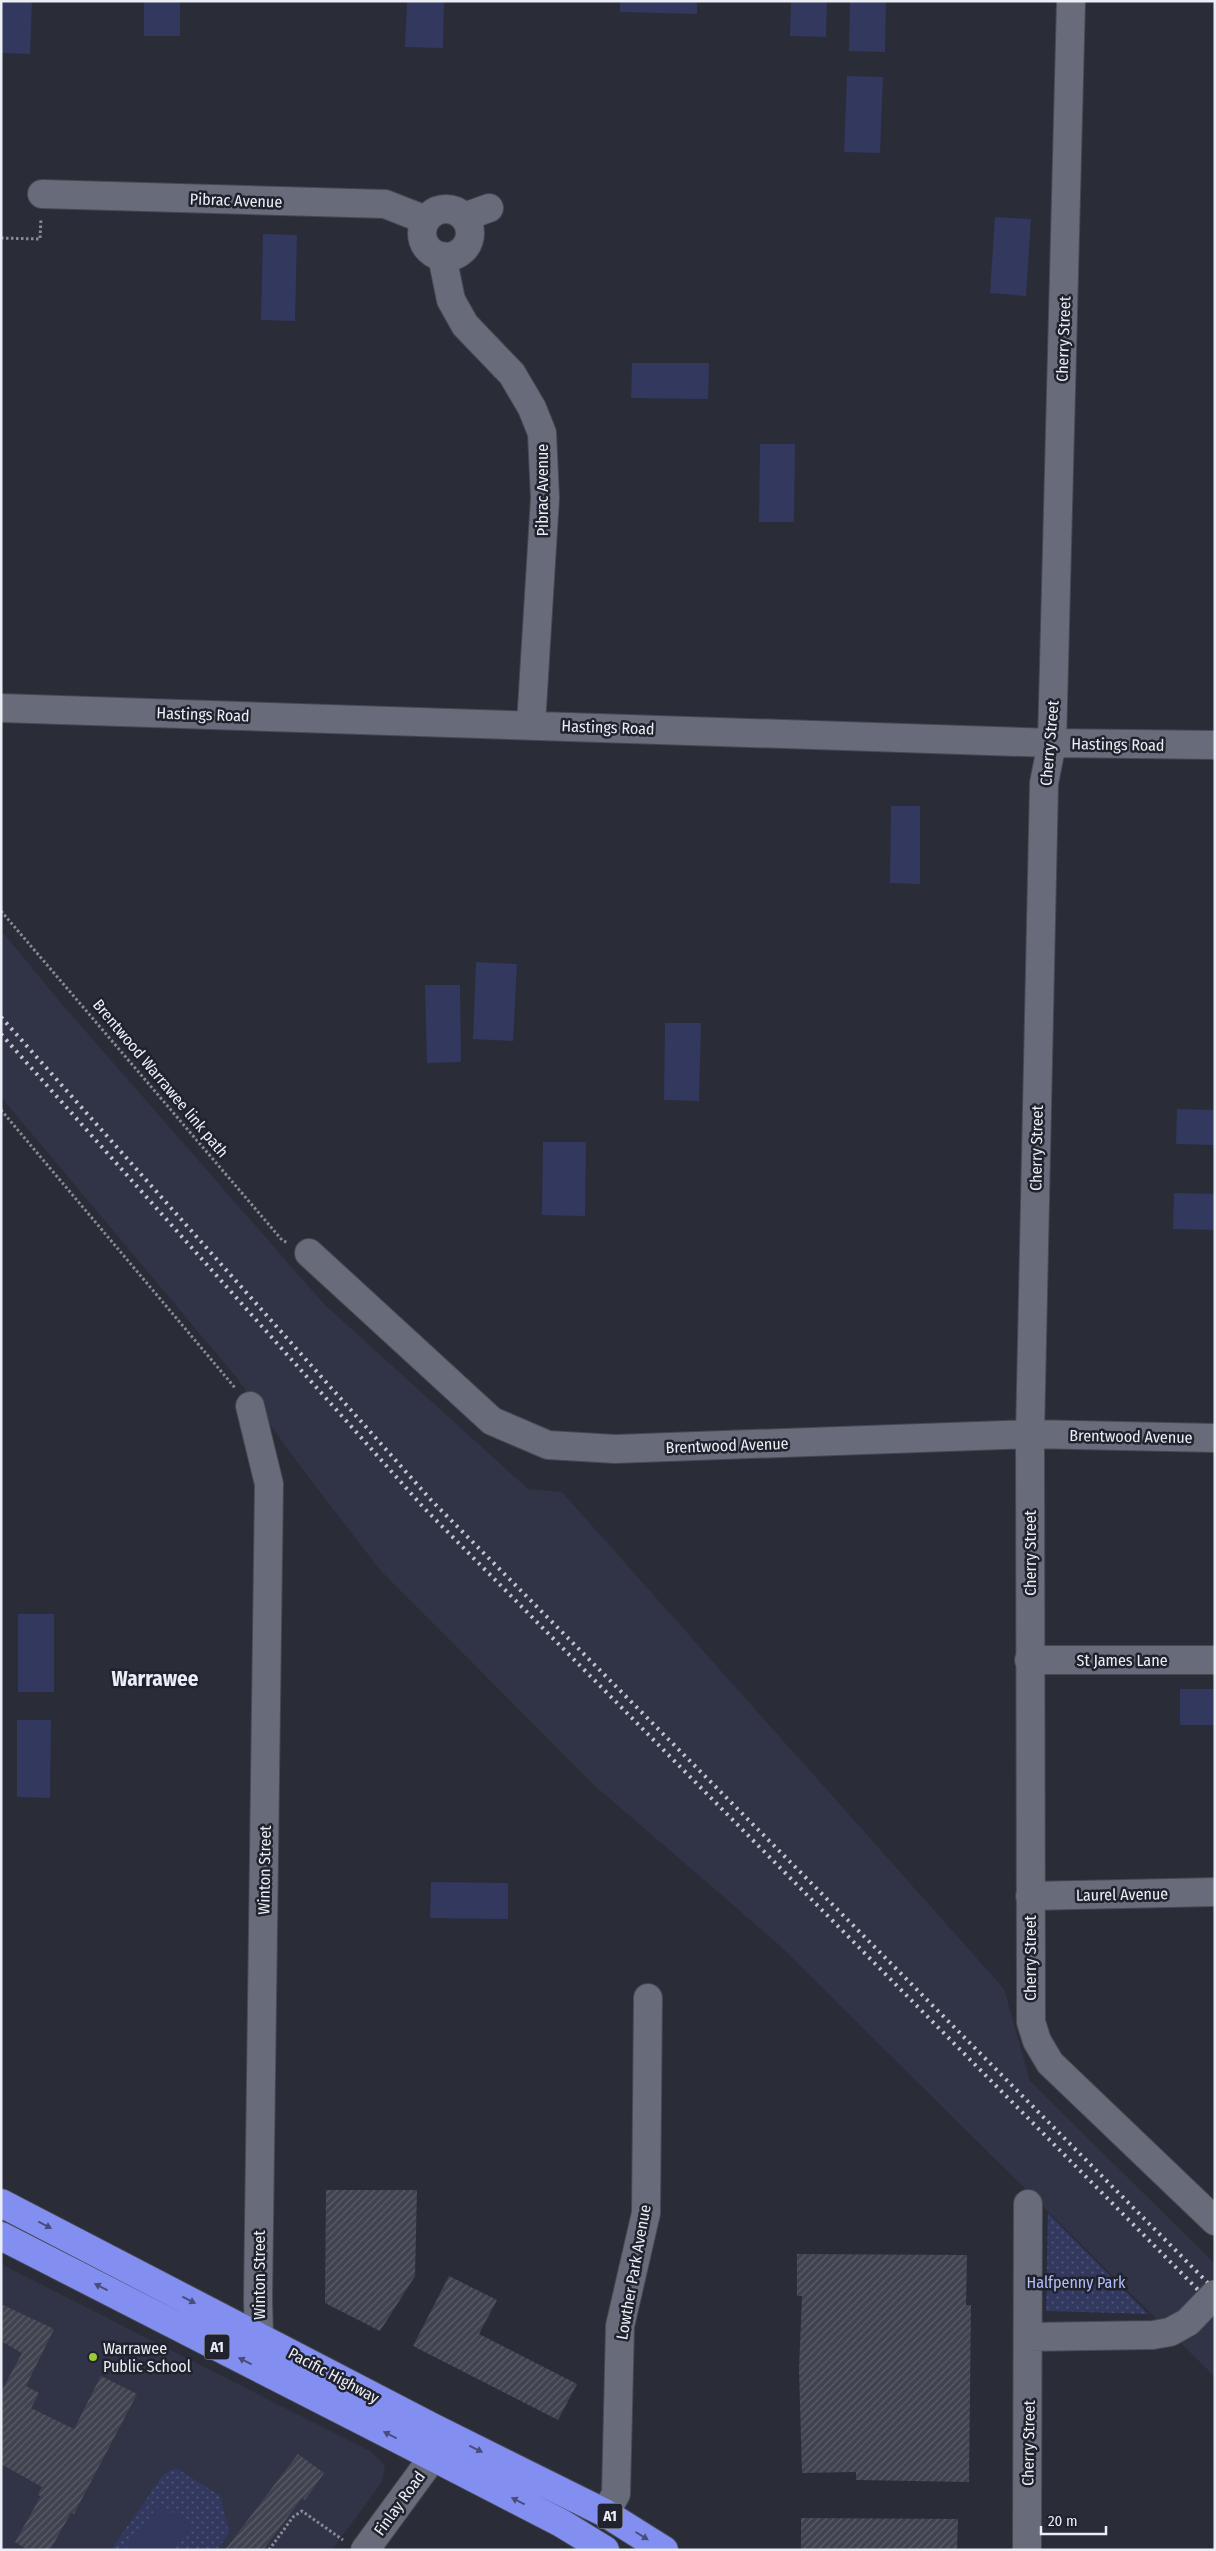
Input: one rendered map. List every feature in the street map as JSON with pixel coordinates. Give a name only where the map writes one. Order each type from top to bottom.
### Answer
[{"type":"highway","name":"Pacific Highway","points":[[1,2203],[432,2427],[605,2513],[664,2550]]},
{"type":"highway","name":"Pacific Highway","points":[[1,2236],[561,2523],[605,2550]]},
{"type":"street","name":"Cherry Street","points":[[1071,1],[1052,743],[1044,783],[1030,1434],[1030,2013],[1037,2041],[1050,2063],[1215,2221]]},
{"type":"street","name":"Pibrac Avenue","points":[[42,194],[385,204],[426,220]]},
{"type":"street","points":[[448,209],[477,212],[470,229],[468,242],[460,252],[442,256],[429,249],[424,242],[422,235],[426,220],[435,212],[448,209]]},
{"type":"street","name":"Pibrac Avenue","points":[[442,256],[451,300],[465,325],[512,374],[532,408],[542,433],[545,498],[531,724]]},
{"type":"street","name":"Hastings Road","points":[[1,708],[531,724],[1052,743],[1215,745]]},
{"type":"street","name":"Brentwood Avenue","points":[[309,1253],[492,1421],[548,1444],[615,1449],[1030,1434],[1215,1438]]},
{"type":"street","name":"Winton Street","points":[[250,1406],[269,1484],[259,2336]]},
{"type":"street","name":"St James Lane","points":[[1030,1660],[1215,1660]]},
{"type":"street","name":"Laurel Avenue","points":[[1030,1896],[1215,1892]]},
{"type":"street","name":"Lowther Park Avenue","points":[[605,2513],[616,2494],[620,2326],[646,2213],[648,1998]]},
{"type":"street","name":"Cherry Street","points":[[1027,2550],[1030,2337],[1028,2204]]},
{"type":"street","points":[[1030,2337],[1153,2335],[1170,2332],[1188,2322],[1215,2294]]},
{"type":"street","name":"Finlay Road","points":[[358,2547],[434,2457]]},
{"type":"path","points":[[1,238],[40,239],[42,194]]},
{"type":"path","name":"Brentwood Warrawee link path","points":[[1,911],[282,1240],[309,1253]]},
{"type":"path","points":[[1,1110],[250,1406]]},
{"type":"path","points":[[269,2550],[294,2517],[302,2511],[358,2547]]},
{"type":"shaded area","points":[[1,930],[60,1002],[324,1304],[528,1489],[562,1492],[1004,1989],[1030,2081],[1215,2264],[1215,2377],[777,1943],[595,1786],[380,1570],[300,1466],[237,1378],[1,1097]]},
{"type":"shaded area","name":"Warrawee Public School","points":[[1,2264],[370,2451],[385,2465],[382,2482],[332,2550],[1,2550]]},
{"type":"green space","points":[[1,1],[32,1],[30,54],[1,53]]},
{"type":"green space","points":[[144,1],[180,1],[180,36],[144,36]]},
{"type":"green space","points":[[407,1],[444,1],[443,48],[405,47]]},
{"type":"green space","points":[[620,1],[697,1],[697,14],[620,12]]},
{"type":"green space","points":[[791,1],[827,1],[826,37],[790,36]]},
{"type":"green space","points":[[850,1],[886,1],[885,52],[849,51]]},
{"type":"green space","points":[[847,76],[883,77],[880,153],[844,152]]},
{"type":"green space","points":[[995,217],[1031,219],[1026,296],[990,293]]},
{"type":"green space","points":[[263,234],[297,235],[295,321],[261,320]]},
{"type":"green space","points":[[632,363],[709,363],[708,399],[631,398]]},
{"type":"green space","points":[[760,444],[795,444],[794,522],[759,522]]},
{"type":"green space","points":[[891,806],[920,806],[920,884],[890,883]]},
{"type":"green space","points":[[476,962],[517,964],[513,1041],[473,1039]]},
{"type":"green space","points":[[425,985],[460,985],[461,1062],[427,1063]]},
{"type":"green space","points":[[665,1023],[701,1023],[699,1101],[664,1100]]},
{"type":"green space","points":[[1177,1109],[1215,1110],[1215,1145],[1176,1144]]},
{"type":"green space","points":[[543,1142],[586,1142],[585,1216],[542,1215]]},
{"type":"green space","points":[[1174,1193],[1215,1194],[1215,1230],[1173,1229]]},
{"type":"green space","points":[[18,1614],[54,1614],[54,1692],[18,1692]]},
{"type":"green space","points":[[1180,1689],[1215,1689],[1215,1725],[1180,1725]]},
{"type":"green space","points":[[17,1720],[51,1720],[50,1798],[17,1797]]},
{"type":"green space","points":[[431,1882],[508,1883],[508,1919],[430,1918]]},
{"type":"green space","name":"Halfpenny Park","points":[[1048,2213],[1148,2314],[1046,2311]]},
{"type":"green space","points":[[176,2468],[220,2496],[229,2533],[217,2550],[111,2550],[163,2475]]},
{"type":"green space","points":[[160,2503],[191,2526],[173,2550],[125,2550]]},
{"type":"building","points":[[326,2190],[417,2190],[415,2276],[380,2331],[325,2303]]},
{"type":"building","points":[[797,2254],[967,2255],[966,2305],[971,2305],[969,2482],[856,2480],[856,2472],[802,2473],[799,2369],[802,2296],[797,2296]]},
{"type":"building","points":[[449,2276],[497,2300],[479,2334],[577,2384],[558,2420],[413,2346]]},
{"type":"building","points":[[1,2304],[54,2329],[26,2386],[39,2393],[31,2408],[74,2429],[101,2376],[137,2394],[74,2514],[71,2513],[50,2550],[28,2550],[15,2542],[41,2496],[38,2495],[42,2487],[1,2464],[1,2392],[22,2353],[1,2341]]},
{"type":"building","points":[[298,2454],[324,2473],[305,2500],[302,2498],[263,2550],[225,2550]]},
{"type":"building","points":[[801,2518],[958,2519],[957,2550],[801,2550]]},
{"type":"railway","points":[[1,1017],[431,1500],[1215,2290]]},
{"type":"railway","points":[[1,1034],[424,1508],[1215,2307]]},
{"type":"place","name":"Warrawee Public School","points":[[93,2357]]},
{"type":"district","name":"Warrawee","points":[[155,1679]]}]
